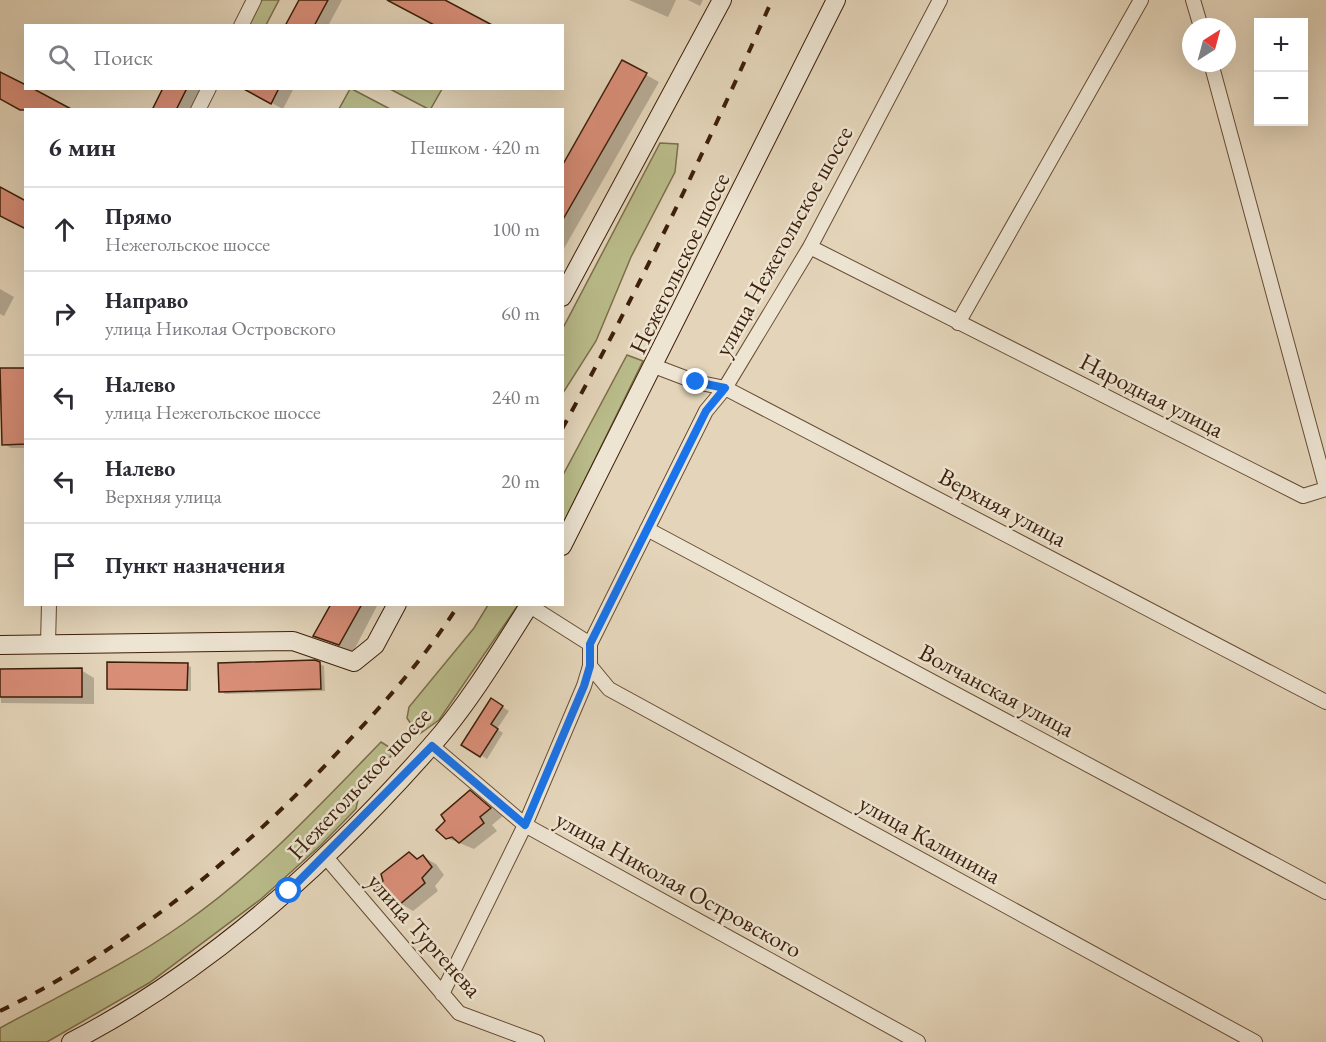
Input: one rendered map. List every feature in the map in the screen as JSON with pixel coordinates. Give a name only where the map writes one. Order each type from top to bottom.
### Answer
[{"type":"street","points":[[242,24],[254,0]]},
{"type":"street","points":[[564,293],[722,0]]},
{"type":"street","name":"Нежегольское шоссе","points":[[564,542],[836,0]]},
{"type":"street","name":"улица Нежегольское шоссе","points":[[442,994],[525,825],[590,666],[590,644],[646,529],[706,411],[725,388],[810,247],[940,0]]},
{"type":"street","points":[[958,323],[1141,0]]},
{"type":"street","points":[[1193,0],[1198,18]]},
{"type":"street","name":"Народная улица","points":[[810,247],[1303,496],[1326,488],[1213,72]]},
{"type":"street","points":[[199,108],[208,90]]},
{"type":"street","name":"Верхняя улица","points":[[654,366],[696,382],[725,388],[1326,702]]},
{"type":"street","name":"Волчанская улица","points":[[646,529],[1326,892]]},
{"type":"street","points":[[48,644],[49,606]]},
{"type":"street","points":[[0,645],[293,641],[354,662],[375,645],[396,606]]},
{"type":"street","name":"Нежегольское шоссе","points":[[71,1042],[131,1008],[186,971],[289,891],[432,746],[529,606]]},
{"type":"street","points":[[532,606],[590,644]]},
{"type":"street","name":"улица Калинина","points":[[590,666],[609,689],[1255,1042]]},
{"type":"street","name":"улица Николая Островского","points":[[432,746],[525,825],[918,1042]]},
{"type":"street","name":"улица Тургенева","points":[[325,856],[459,1013],[537,1042]]},
{"type":"green space","points":[[260,0],[279,0],[267,24],[248,24]]},
{"type":"green space","points":[[349,90],[354,90],[388,108],[340,108]]},
{"type":"green space","points":[[392,90],[441,90],[431,108],[426,108]]},
{"type":"green space","points":[[660,143],[678,144],[675,172],[631,257],[596,341],[564,391],[564,326]]},
{"type":"green space","points":[[627,355],[643,361],[564,522],[564,473]]},
{"type":"green space","points":[[487,606],[517,606],[439,720],[418,735],[407,718],[409,707],[474,628]]},
{"type":"green space","points":[[381,742],[389,747],[391,756],[360,790],[356,809],[321,845],[261,899],[149,983],[47,1042],[0,1042],[0,1028],[139,953],[210,904],[262,861]]},
{"type":"building","points":[[299,0],[328,0],[315,24],[286,24]]},
{"type":"building","points":[[387,0],[445,0],[490,24],[432,24]]},
{"type":"building","points":[[622,60],[647,73],[564,218],[564,162]]},
{"type":"building","points":[[0,72],[24,84],[24,90],[36,90],[69,108],[24,108],[20,110],[0,99]]},
{"type":"building","points":[[162,90],[186,90],[177,108],[153,108]]},
{"type":"building","points":[[246,90],[278,90],[271,104]]},
{"type":"building","points":[[0,187],[24,200],[24,228],[0,216]]},
{"type":"building","points":[[0,368],[24,368],[24,444],[2,445]]},
{"type":"building","points":[[330,606],[361,606],[339,645],[313,636]]},
{"type":"building","points":[[315,660],[320,662],[321,689],[219,692],[218,663]]},
{"type":"building","points":[[107,662],[188,663],[187,690],[107,689]]},
{"type":"building","points":[[82,668],[82,697],[0,697],[0,669]]},
{"type":"building","points":[[491,698],[503,706],[491,724],[498,729],[480,757],[461,745]]},
{"type":"building","points":[[470,790],[491,808],[480,817],[484,823],[459,843],[452,837],[446,839],[436,830],[445,821],[441,815]]},
{"type":"building","points":[[409,852],[417,859],[423,855],[432,867],[422,878],[425,883],[399,905],[390,898],[385,902],[375,889],[383,881],[381,874]]},
{"type":"railway","points":[[564,425],[672,216],[772,0]]},
{"type":"railway","points":[[0,1011],[93,959],[138,929],[222,863],[301,790],[371,717],[417,662],[458,606]]},
{"type":"route","points":[[289,891],[432,746],[525,825],[584,686],[590,666],[590,644],[706,411],[725,388],[696,382]]}]
